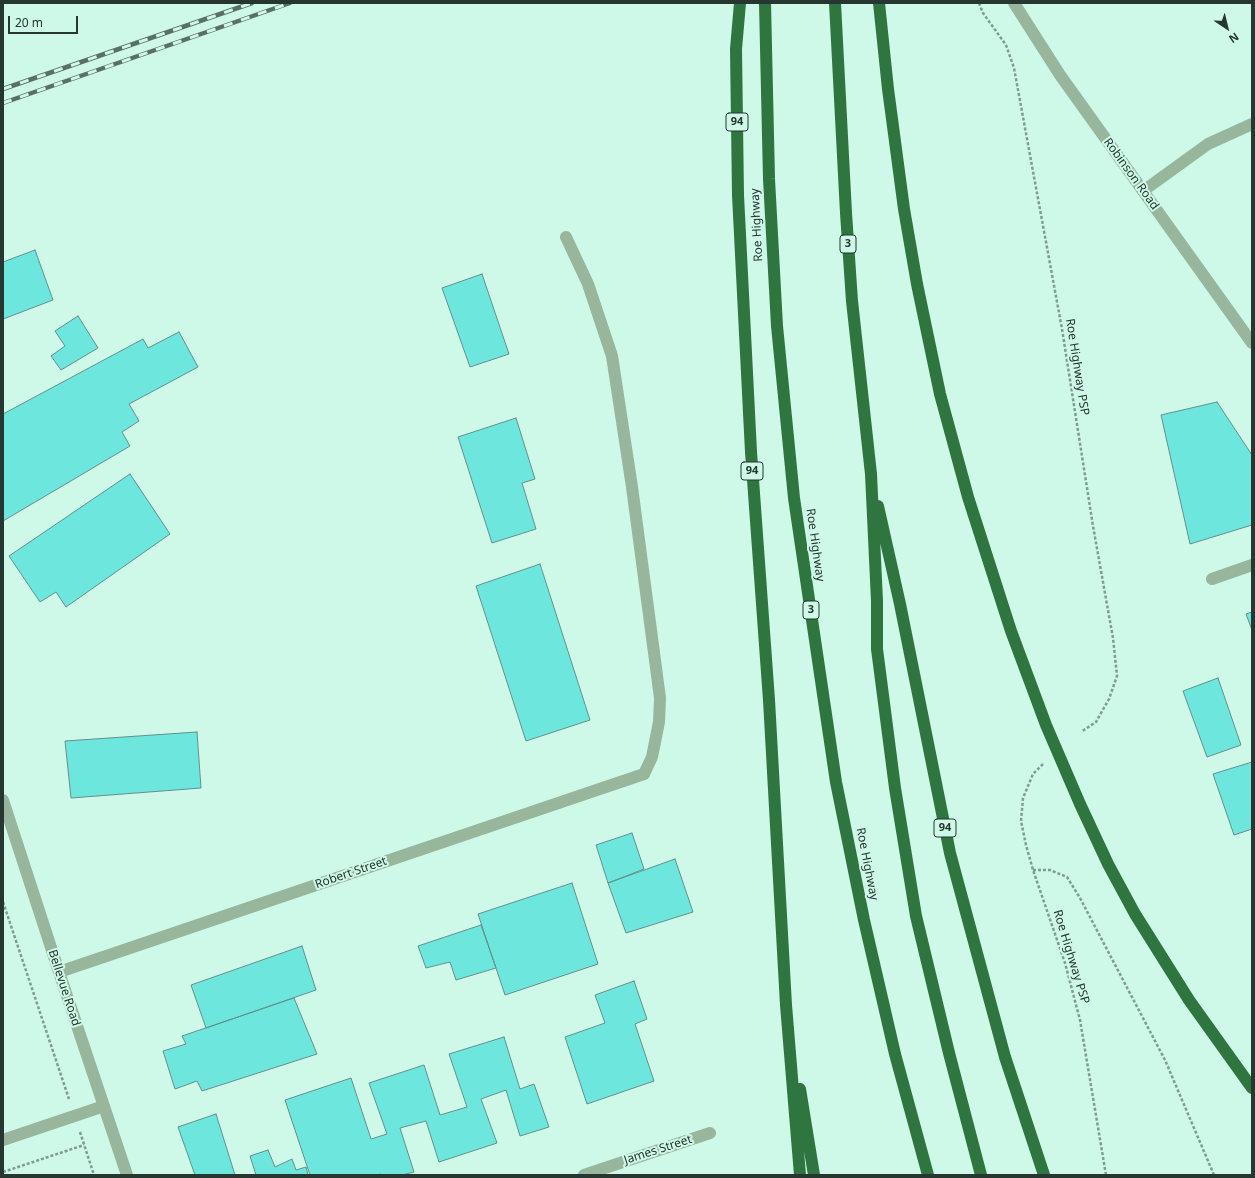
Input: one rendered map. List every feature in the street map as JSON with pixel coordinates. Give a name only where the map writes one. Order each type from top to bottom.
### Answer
[{"type":"highway","name":"94","points":[[740,3],[736,49],[738,195],[751,452],[769,700],[786,1005],[800,1175]]},
{"type":"highway","name":"Roe Highway","points":[[765,3],[769,179],[777,326],[795,506],[837,790],[864,920],[895,1054],[928,1175]]},
{"type":"highway","points":[[880,3],[888,89],[904,209],[918,291],[942,402],[968,497],[1011,631],[1046,725],[1108,864],[1135,914],[1189,1000],[1252,1088]]},
{"type":"highway","name":"3","points":[[835,8],[852,301],[871,474],[877,601],[877,649],[894,788],[916,916],[949,1053],[981,1175]]},
{"type":"highway","name":"94","points":[[871,474],[900,604],[950,853],[1005,1057],[1044,1175]]},
{"type":"highway","points":[[786,1005],[814,1175]]},
{"type":"street","name":"Robinson Road","points":[[1014,3],[1060,75],[1252,342]]},
{"type":"street","points":[[1143,191],[1208,144],[1252,124]]},
{"type":"street","name":"Robert Street","points":[[59,972],[644,774],[652,757],[659,722],[660,698],[632,487],[612,356],[588,284],[566,237]]},
{"type":"street","points":[[1212,579],[1252,565]]},
{"type":"street","name":"Bellevue Road","points":[[3,800],[127,1175]]},
{"type":"street","points":[[3,1140],[104,1106]]},
{"type":"street","name":"James Street","points":[[584,1175],[710,1133]]},
{"type":"path","name":"Roe Highway PSP","points":[[979,3],[983,13],[1006,45],[1014,68],[1062,329],[1093,526],[1113,638],[1117,676],[1113,688],[1109,699],[1096,722],[1081,732]]},
{"type":"path","name":"Roe Highway PSP","points":[[1046,760],[1033,774],[1023,798],[1021,822],[1033,870],[1065,963],[1080,1020],[1106,1175]]},
{"type":"path","points":[[1033,870],[1050,870],[1067,877],[1080,898],[1165,1060],[1214,1175]]},
{"type":"path","points":[[3,902],[94,1175]]},
{"type":"path","points":[[3,1172],[84,1145]]},
{"type":"building","points":[[35,250],[53,300],[3,319],[3,262]]},
{"type":"building","points":[[482,274],[509,354],[470,367],[442,288]]},
{"type":"building","points":[[78,316],[98,348],[61,370],[51,356],[65,346],[55,331]]},
{"type":"building","points":[[179,332],[198,367],[129,404],[139,421],[122,432],[130,446],[3,521],[3,414],[143,339],[148,348]]},
{"type":"building","points":[[1217,402],[1252,455],[1252,525],[1190,544],[1161,415]]},
{"type":"building","points":[[516,418],[535,479],[522,483],[536,529],[492,543],[458,437]]},
{"type":"building","points":[[130,474],[170,534],[66,607],[56,592],[40,602],[9,556]]},
{"type":"building","points":[[540,564],[590,720],[526,741],[476,586]]},
{"type":"building","points":[[1252,612],[1252,630],[1246,614]]},
{"type":"building","points":[[1218,678],[1241,745],[1207,757],[1183,691]]},
{"type":"building","points":[[197,732],[201,788],[71,798],[65,741]]},
{"type":"building","points":[[1252,762],[1252,829],[1234,835],[1213,774]]},
{"type":"building","points":[[632,833],[644,869],[608,883],[596,845]]},
{"type":"building","points":[[675,859],[693,912],[626,933],[608,883]]},
{"type":"building","points":[[572,883],[598,964],[505,995],[478,914]]},
{"type":"building","points":[[481,925],[496,968],[456,980],[450,962],[426,968],[418,946]]},
{"type":"building","points":[[302,946],[316,990],[206,1028],[191,985]]},
{"type":"building","points":[[634,981],[647,1019],[635,1024],[654,1081],[587,1104],[565,1037],[605,1023],[595,995]]},
{"type":"building","points":[[294,998],[317,1054],[202,1091],[197,1081],[175,1089],[163,1051],[186,1044],[182,1036]]},
{"type":"building","points":[[504,1037],[520,1089],[534,1084],[549,1127],[520,1136],[506,1090],[481,1099],[497,1143],[439,1162],[426,1121],[400,1128],[414,1172],[402,1175],[310,1175],[285,1100],[351,1078],[371,1139],[387,1134],[369,1083],[424,1065],[440,1115],[467,1107],[449,1054]]},
{"type":"building","points":[[216,1114],[235,1175],[195,1175],[178,1127]]},
{"type":"building","points":[[268,1150],[275,1167],[292,1159],[296,1170],[306,1167],[308,1175],[256,1175],[250,1156]]},
{"type":"railway","points":[[3,89],[252,3]]},
{"type":"railway","points":[[3,103],[290,3]]}]
